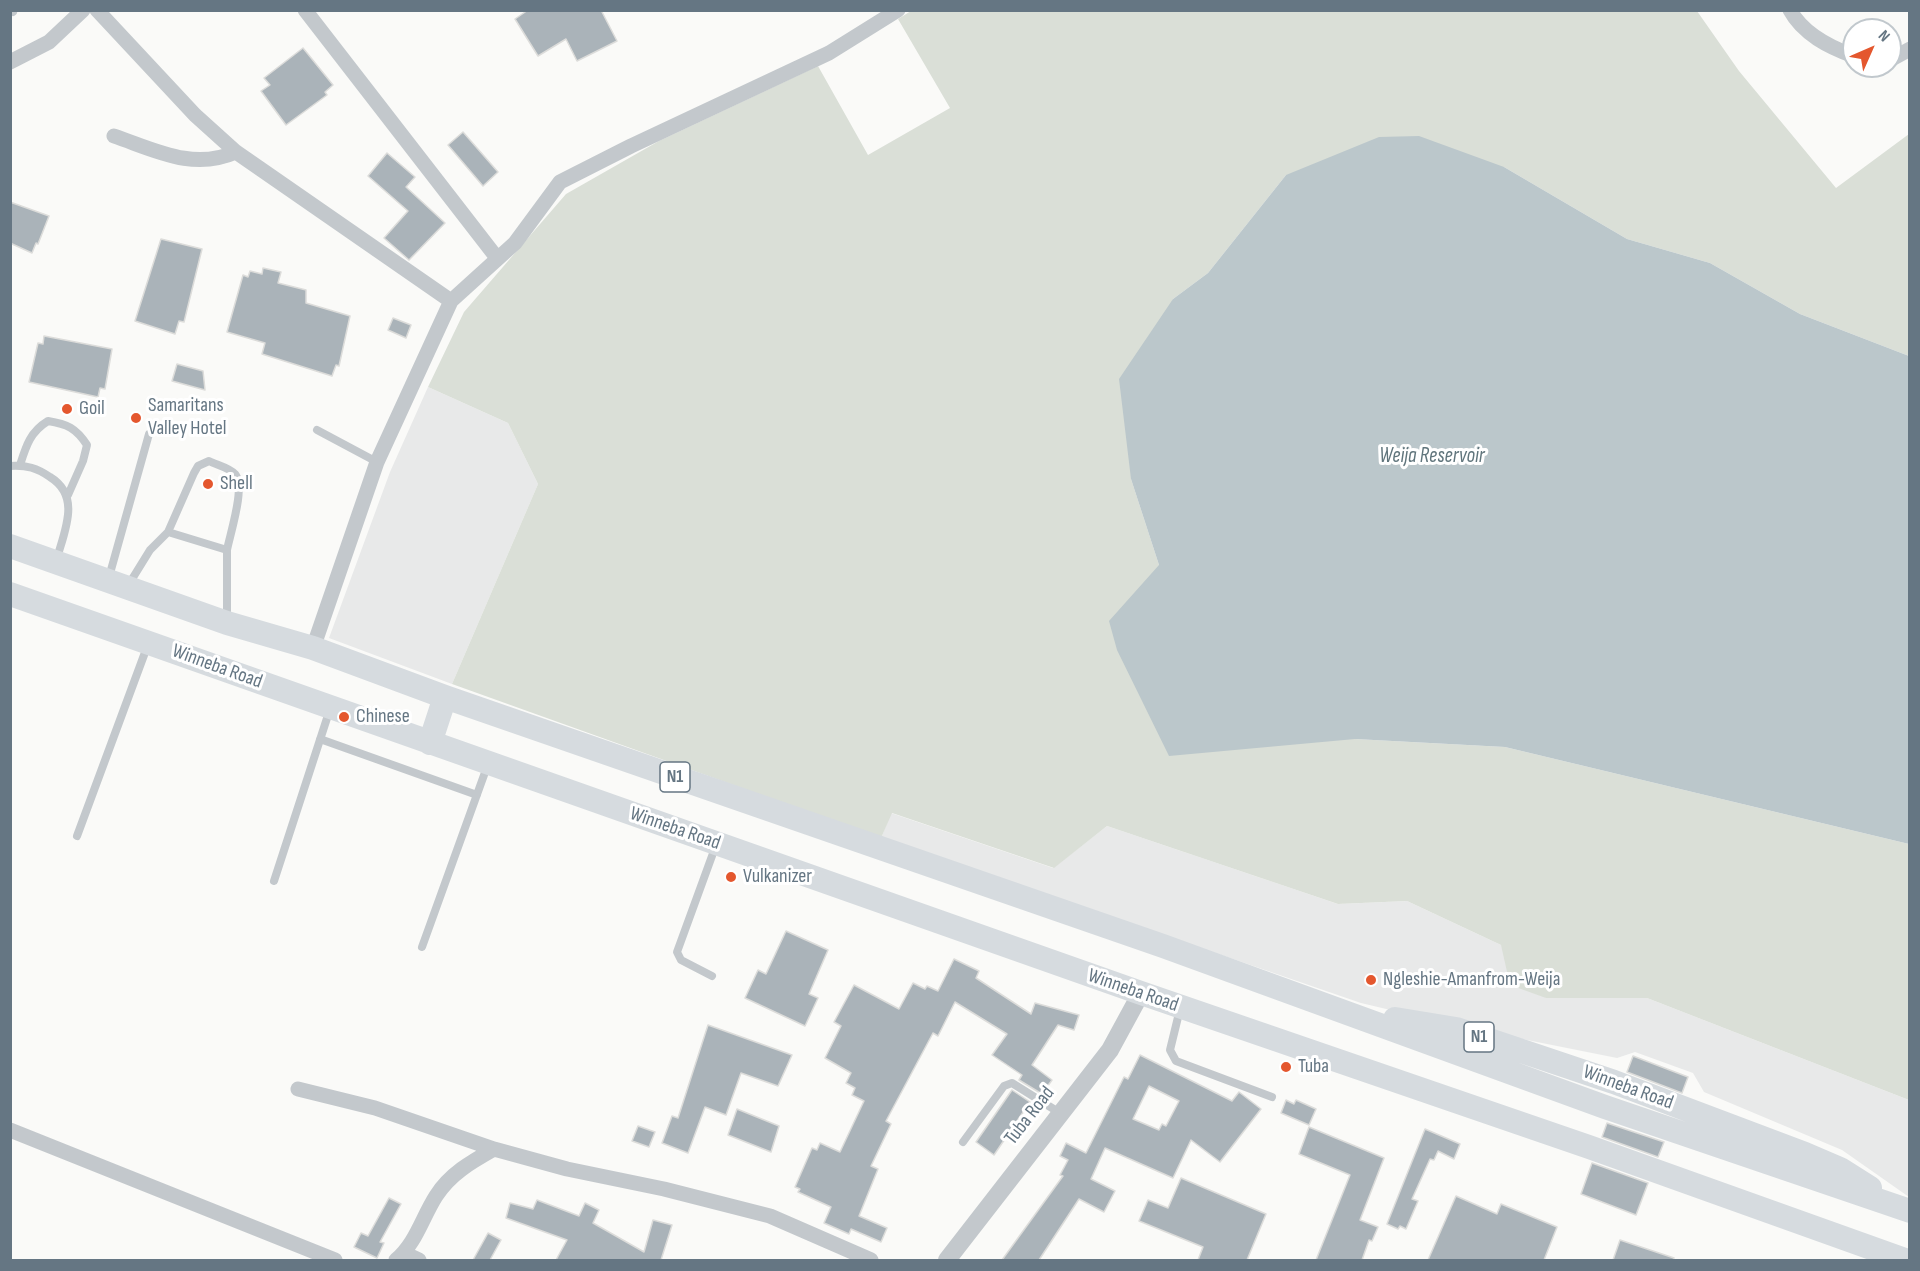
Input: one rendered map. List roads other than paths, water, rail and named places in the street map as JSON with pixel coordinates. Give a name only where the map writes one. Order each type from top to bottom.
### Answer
[{"type":"highway","name":"Winneba Road","points":[[10,546],[227,623],[313,648],[445,697],[1340,1010],[1442,1037],[1548,1073],[1838,1178],[1905,1209]]},
{"type":"highway","name":"Winneba Road","points":[[10,594],[1374,1073],[1428,1102],[1748,1220],[1894,1257]]},
{"type":"highway","points":[[430,742],[445,697]]},
{"type":"street","points":[[10,62],[49,42],[83,10]]},
{"type":"street","points":[[98,10],[195,115],[236,152],[451,301]]},
{"type":"street","points":[[305,10],[497,258]]},
{"type":"street","points":[[1790,10],[1796,21],[1828,46],[1842,51]]},
{"type":"street","points":[[313,648],[377,462],[451,301],[515,243],[560,182],[829,53],[894,12]]},
{"type":"street","points":[[114,136],[171,155],[205,162],[218,160],[236,152]]},
{"type":"street","name":"Tuba Road","points":[[947,1260],[1110,1050],[1141,993]]},
{"type":"street","points":[[298,1089],[375,1108],[494,1149],[567,1169],[664,1189],[770,1216],[871,1260]]},
{"type":"street","points":[[10,1130],[335,1260]]},
{"type":"street","points":[[419,1260],[400,1257],[420,1229],[436,1196],[456,1171],[494,1149]]},
{"type":"lane","points":[[20,465],[28,440],[39,427],[48,421],[66,424],[78,431],[87,445],[83,461],[68,495]]},
{"type":"lane","points":[[317,430],[377,462]]},
{"type":"lane","points":[[118,584],[149,434]]},
{"type":"lane","points":[[118,584],[168,532],[194,472],[198,466],[209,461],[234,472],[240,489],[227,550],[227,623]]},
{"type":"lane","points":[[10,466],[36,468],[58,481],[68,495],[70,511],[56,562]]},
{"type":"lane","points":[[168,532],[227,550]]},
{"type":"lane","points":[[77,836],[149,643]]},
{"type":"lane","points":[[274,881],[330,707]]},
{"type":"lane","points":[[320,740],[477,795]]},
{"type":"lane","points":[[422,947],[488,763]]},
{"type":"lane","points":[[712,976],[681,960],[677,952],[716,843]]},
{"type":"lane","points":[[1181,1007],[1170,1050],[1176,1061],[1272,1097]]},
{"type":"lane","points":[[963,1142],[1004,1086],[1012,1083],[1061,1114]]},
{"type":"water","name":"Weija Reservoir","points":[[1419,136],[1504,167],[1627,239],[1710,263],[1800,314],[1909,356],[1909,844],[1505,747],[1355,739],[1169,756],[1117,650],[1109,621],[1159,565],[1131,479],[1119,379],[1173,299],[1208,273],[1286,175],[1379,137]]},
{"type":"place","name":"Goil","points":[[67,409]]},
{"type":"place","name":"Samaritans Valley Hotel","points":[[136,418]]},
{"type":"place","name":"Shell","points":[[208,484]]},
{"type":"place","name":"Chinese","points":[[344,717]]},
{"type":"place","name":"Vulkanizer","points":[[731,877]]},
{"type":"place","name":"Ngleshie-Amanfrom-Weija","points":[[1371,980]]},
{"type":"place","name":"Tuba","points":[[1286,1067]]}]
